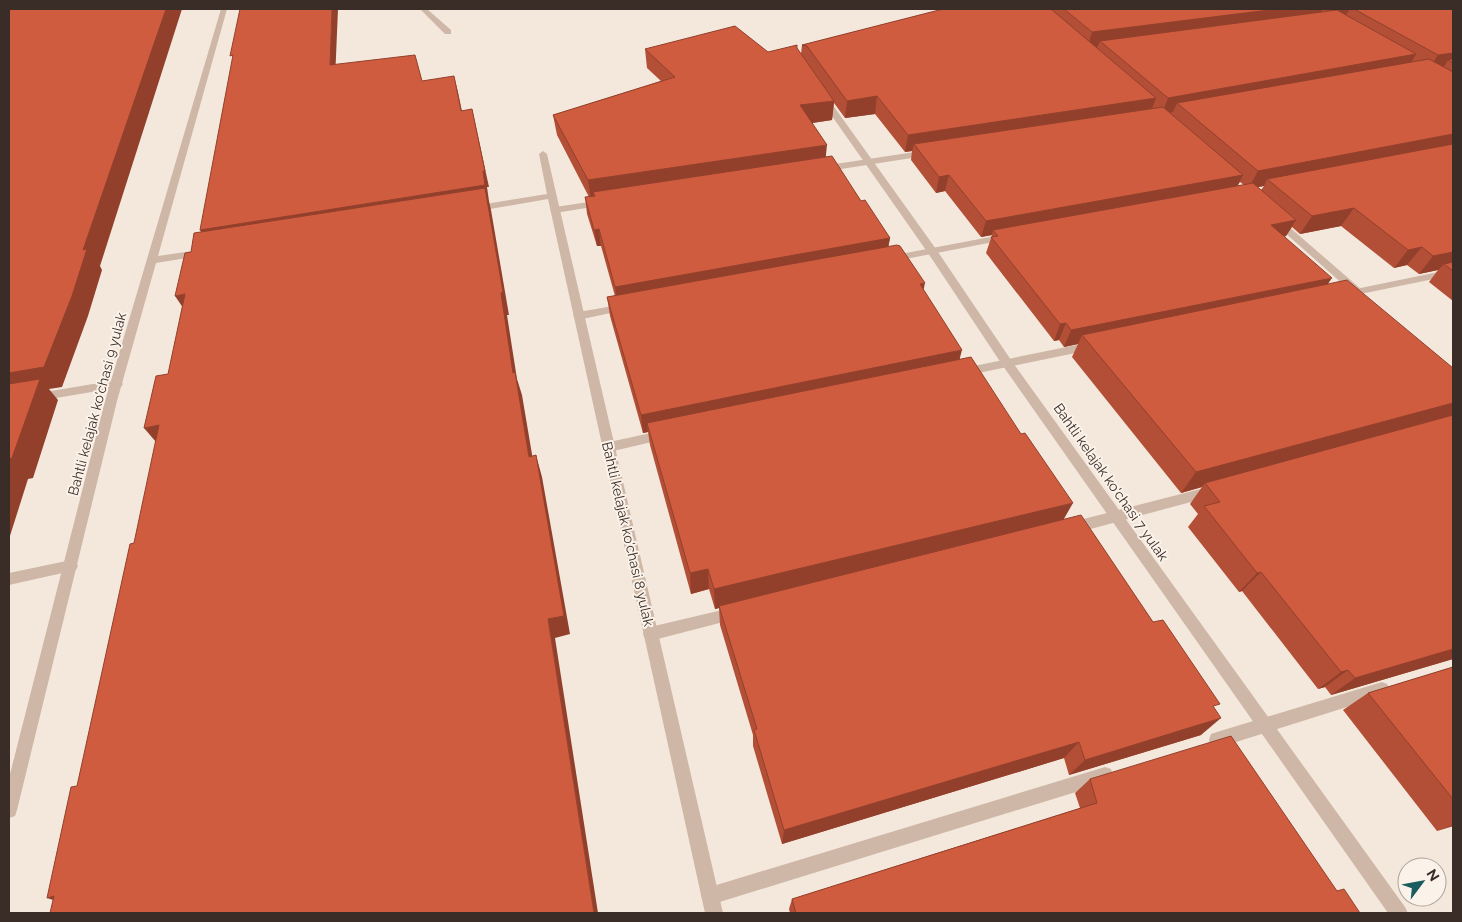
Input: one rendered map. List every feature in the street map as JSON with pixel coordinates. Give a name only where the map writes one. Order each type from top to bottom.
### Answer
[{"type":"street","name":"Bahtli kelajak ko'chasi 9 yulak","points":[[9,810],[11,794],[117,384],[224,9]]},
{"type":"street","points":[[423,9],[448,32]]},
{"type":"street","name":"Bahtli kelajak ko'chasi 7 yulak","points":[[818,90],[1264,726],[1399,913]]},
{"type":"street","points":[[810,171],[937,152]]},
{"type":"street","name":"Bahtli kelajak ko'chasi 8 yulak","points":[[543,154],[714,913]]},
{"type":"street","points":[[464,210],[552,196]]},
{"type":"street","points":[[555,210],[614,201]]},
{"type":"street","points":[[1269,214],[1362,295]]},
{"type":"street","points":[[875,261],[1021,235]]},
{"type":"street","points":[[152,260],[210,251]]},
{"type":"street","points":[[1338,296],[1362,295],[1453,272]]},
{"type":"street","points":[[578,316],[636,305]]},
{"type":"street","points":[[949,375],[1105,343]]},
{"type":"street","points":[[9,402],[117,384]]},
{"type":"street","points":[[609,447],[677,433]]},
{"type":"street","points":[[1061,531],[1223,488]]},
{"type":"street","points":[[9,579],[71,566]]},
{"type":"street","points":[[650,634],[746,610]]},
{"type":"street","points":[[1198,746],[1397,685]]},
{"type":"street","points":[[710,896],[1121,770]]},
{"type":"building","points":[[9,9],[166,9],[83,250],[87,249],[72,296],[44,367],[9,373]]},
{"type":"building","points":[[240,9],[332,9],[330,65],[415,55],[422,81],[454,76],[461,111],[472,109],[485,171],[483,171],[485,185],[200,230]]},
{"type":"building","points":[[943,9],[1051,9],[1156,98],[908,135],[877,96],[847,101],[807,46],[802,45]]},
{"type":"building","points":[[1064,9],[1277,9],[1092,32]]},
{"type":"building","points":[[1354,9],[1453,9],[1453,53],[1438,55]]},
{"type":"building","points":[[1337,10],[1416,54],[1168,98],[1100,41]]},
{"type":"building","points":[[735,26],[768,52],[797,45],[797,48],[834,101],[800,105],[827,145],[588,180],[553,115],[675,77],[645,49]]},
{"type":"building","points":[[1429,59],[1453,72],[1453,134],[1258,171],[1177,103]]},
{"type":"building","points":[[1163,107],[1243,175],[986,221],[949,175],[939,177],[914,144]]},
{"type":"building","points":[[1453,144],[1453,252],[1433,256],[1422,247],[1408,250],[1354,208],[1312,216],[1267,179]]},
{"type":"building","points":[[832,156],[861,201],[865,200],[890,238],[615,287],[599,229],[594,230],[585,197],[595,196],[593,192]]},
{"type":"building","points":[[1253,183],[1296,220],[1271,225],[1332,278],[1071,330],[1066,323],[1060,324],[991,237],[998,236],[993,230]]},
{"type":"building","points":[[485,188],[503,292],[501,293],[513,373],[515,372],[529,457],[536,455],[564,616],[548,619],[594,913],[50,913],[54,896],[47,898],[71,787],[77,786],[130,544],[134,543],[159,425],[144,428],[156,376],[168,374],[185,294],[175,296],[185,253],[191,252],[194,233]]},
{"type":"building","points":[[900,246],[925,283],[920,284],[962,350],[641,415],[607,297]]},
{"type":"building","points":[[1453,262],[1453,271],[1444,264]]},
{"type":"building","points":[[1347,280],[1453,368],[1453,403],[1196,472],[1082,335]]},
{"type":"building","points":[[971,357],[1021,434],[1025,433],[1073,503],[714,589],[708,569],[690,573],[647,423]]},
{"type":"building","points":[[40,379],[12,458],[9,459],[9,384]]},
{"type":"building","points":[[1453,415],[1453,649],[1355,678],[1348,670],[1341,672],[1261,572],[1257,573],[1204,506],[1220,502],[1205,483]]},
{"type":"building","points":[[1081,515],[1153,622],[1163,620],[1220,704],[1213,706],[1221,718],[1085,760],[1079,742],[784,830],[754,730],[757,729],[719,606]]},
{"type":"building","points":[[1453,667],[1453,799],[1368,693]]},
{"type":"building","points":[[1231,736],[1337,891],[1344,889],[1360,913],[796,913],[792,899],[1097,803],[1090,779]]}]
